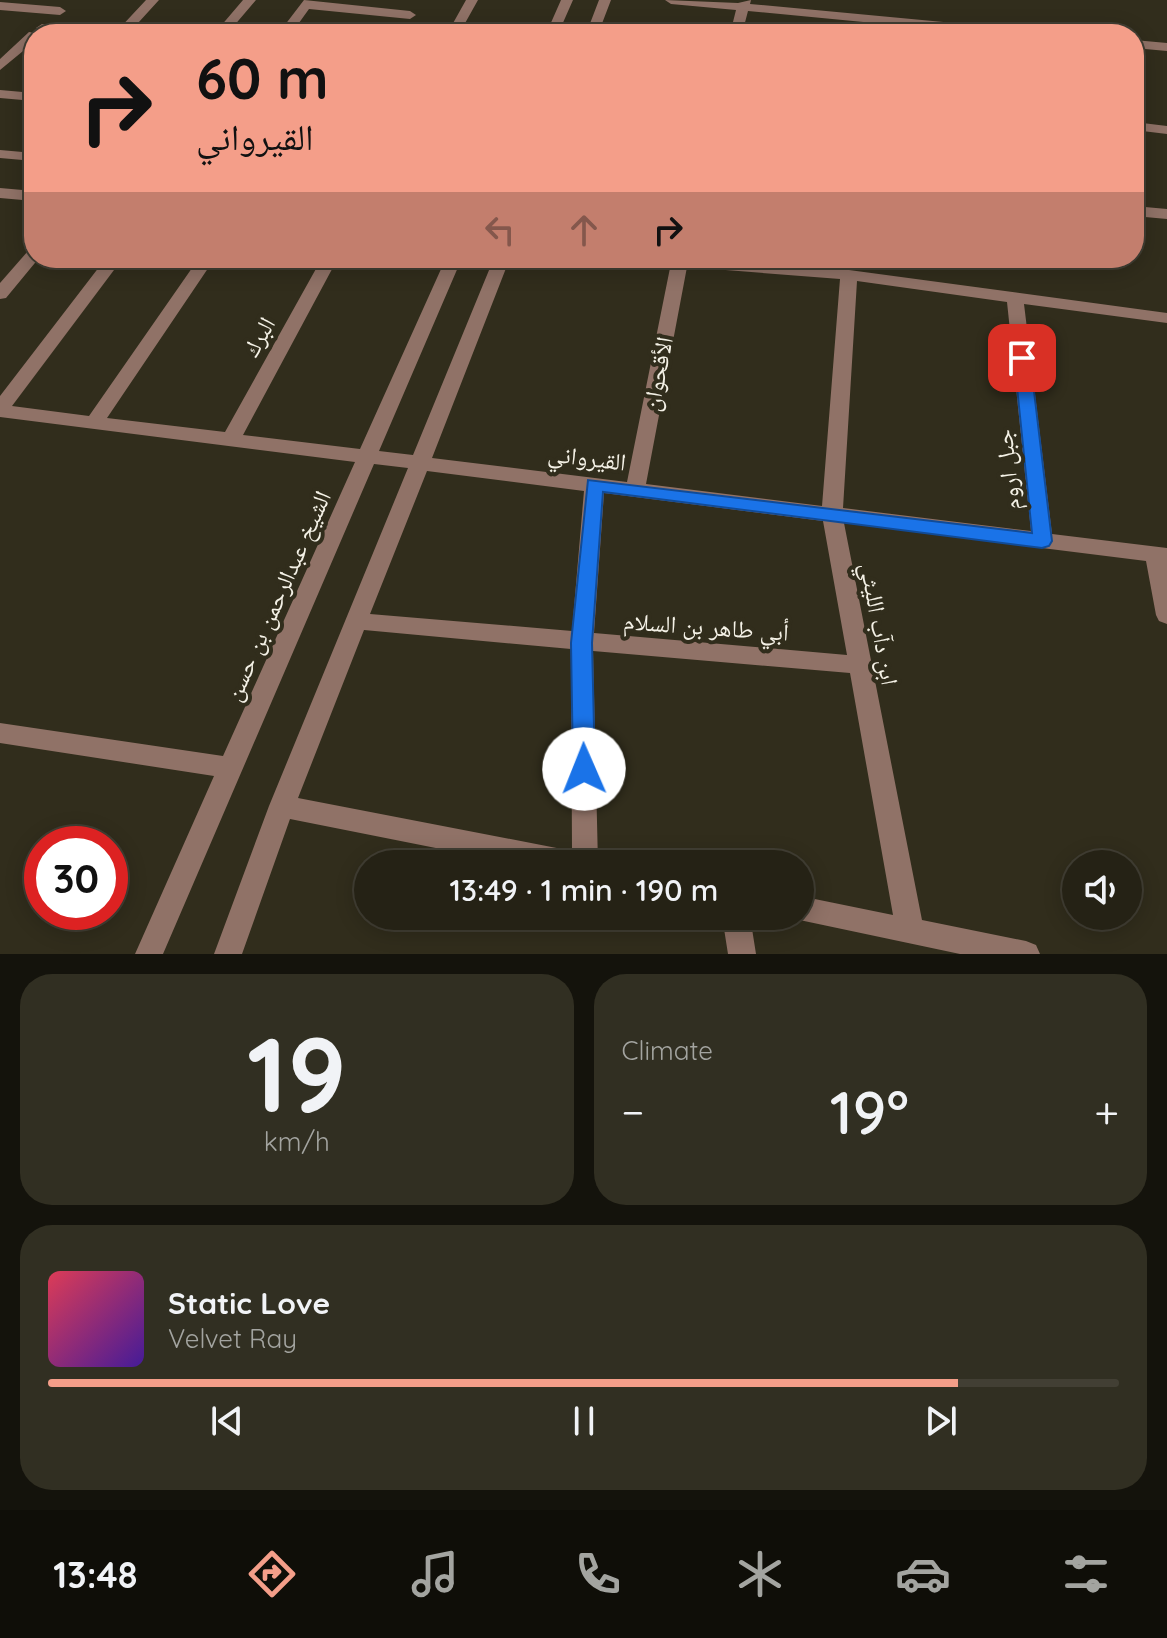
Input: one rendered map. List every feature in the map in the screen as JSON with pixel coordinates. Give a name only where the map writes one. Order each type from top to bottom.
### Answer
[{"type":"street","points":[[46,24],[72,0]]},
{"type":"street","points":[[130,24],[153,0]]},
{"type":"street","points":[[229,24],[250,0]]},
{"type":"street","points":[[459,24],[472,0]]},
{"type":"street","points":[[556,24],[567,0]]},
{"type":"street","points":[[596,24],[605,0]]},
{"type":"street","points":[[671,0],[745,3],[922,24]]},
{"type":"street","points":[[292,24],[308,2],[410,15]]},
{"type":"street","points":[[739,24],[745,3]]},
{"type":"street","points":[[0,6],[60,11]]},
{"type":"street","points":[[859,18],[859,24]]},
{"type":"street","points":[[0,66],[24,44]]},
{"type":"street","points":[[1144,45],[1167,47]]},
{"type":"street","points":[[13,54],[24,55]]},
{"type":"street","points":[[0,94],[24,96]]},
{"type":"street","points":[[1144,127],[1167,130]]},
{"type":"street","points":[[0,154],[24,156]]},
{"type":"street","points":[[0,193],[24,195]]},
{"type":"street","points":[[1144,213],[1166,216]]},
{"type":"street","points":[[0,294],[24,266]]},
{"type":"street","points":[[0,410],[107,268]]},
{"type":"street","points":[[94,422],[200,268]]},
{"type":"street","name":"البرك","points":[[231,439],[325,268]]},
{"type":"street","name":"الشيخ عبدالرحمن بن حسن","points":[[149,954],[450,268]]},
{"type":"street","points":[[228,954],[282,806],[498,268]]},
{"type":"street","name":"الأقحوان","points":[[635,490],[678,268]]},
{"type":"street","points":[[775,268],[849,275],[1167,318]]},
{"type":"street","name":"ابن دآب الليثي","points":[[849,275],[832,515],[910,931]]},
{"type":"street","name":"جبل اروم","points":[[1015,297],[1042,541]]},
{"type":"street","name":"القيرواني","points":[[0,410],[1161,556]]},
{"type":"street","points":[[585,850],[582,643],[595,485]]},
{"type":"street","points":[[1161,556],[1167,615]]},
{"type":"street","name":"أبي طاهر بن السلام","points":[[356,621],[860,665]]},
{"type":"street","points":[[0,733],[231,768]]},
{"type":"street","points":[[282,806],[505,850]]},
{"type":"street","points":[[814,912],[1026,954]]},
{"type":"street","points":[[738,930],[742,954]]},
{"type":"route","points":[[584,769],[582,643],[595,485],[1042,541],[1022,358]]}]
